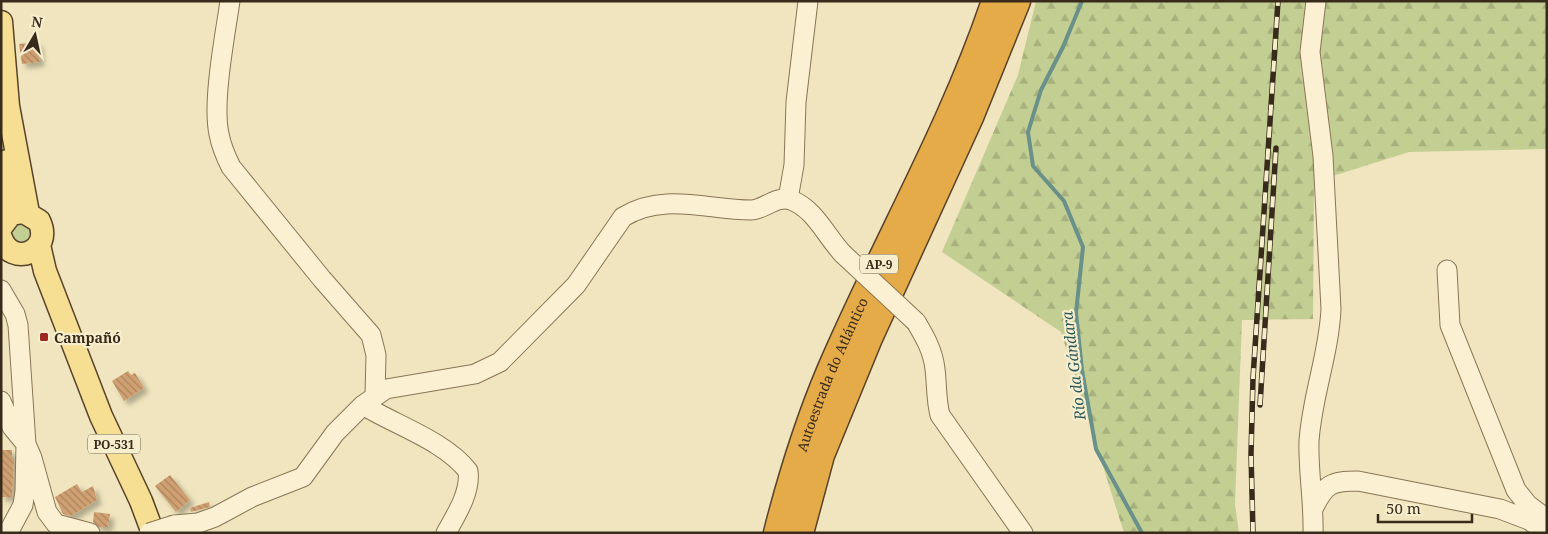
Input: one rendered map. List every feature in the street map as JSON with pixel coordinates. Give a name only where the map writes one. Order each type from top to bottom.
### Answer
[{"type":"highway","name":"Autoestrada do Atlántico","points":[[777,533],[810,422],[830,372],[953,109],[995,1]]},
{"type":"highway","name":"Autoestrada do Atlántico","points":[[800,533],[824,446],[869,338],[970,116],[1017,1]]},
{"type":"main road","name":"PO-531","points":[[1,22],[14,217],[39,221],[42,227],[42,240],[16,251]]},
{"type":"main road","points":[[1,116],[7,157],[6,184],[14,217]]},
{"type":"main road","name":"PO-531","points":[[16,251],[50,320],[141,533]]},
{"type":"main road","name":"PO-531","points":[[16,251],[45,270],[87,381],[153,533]]},
{"type":"street","points":[[230,1],[218,98],[218,133],[231,167],[316,272],[371,336],[376,355],[369,400]]},
{"type":"street","points":[[788,199],[794,166],[796,102],[808,1]]},
{"type":"street","points":[[1312,533],[1313,509],[1309,442],[1316,391],[1329,334],[1331,309],[1323,156],[1310,52],[1316,1]]},
{"type":"street","points":[[149,533],[174,525],[198,523],[215,517],[252,497],[303,477],[335,433],[369,400],[386,389],[475,374],[500,362],[576,285],[623,217],[634,210],[654,204],[681,204],[754,210],[776,200],[788,199],[810,211],[843,254],[916,322],[928,343],[935,368],[936,399],[940,416],[1023,533]]},
{"type":"street","points":[[1446,270],[1450,325],[1470,380],[1516,490],[1528,506],[1547,518]]},
{"type":"street","points":[[1,290],[15,314],[18,325],[26,444],[23,505],[8,533]]},
{"type":"street","points":[[369,400],[440,445],[468,472],[469,480],[463,498],[446,533]]},
{"type":"street","points":[[1,401],[12,427],[26,444],[32,458],[47,512],[56,524],[90,533]]},
{"type":"street","points":[[1313,509],[1320,494],[1329,484],[1339,481],[1358,481],[1500,509],[1529,520],[1547,533]]},
{"type":"green space","points":[[1036,1],[1547,1],[1547,149],[1409,152],[1314,182],[1313,319],[1242,320],[1235,504],[1239,533],[1124,533],[1061,332],[942,252],[1018,75]]},
{"type":"green space","points":[[21,224],[27,227],[30,233],[27,239],[21,242],[15,239],[12,233],[15,227]]},
{"type":"building","points":[[38,42],[40,62],[22,64],[19,44]]},
{"type":"building","points":[[128,371],[131,375],[135,373],[144,388],[124,401],[112,381]]},
{"type":"building","points":[[1,450],[12,450],[12,458],[14,458],[12,497],[1,497]]},
{"type":"building","points":[[170,475],[190,500],[176,512],[155,486]]},
{"type":"building","points":[[77,484],[82,492],[93,486],[97,500],[71,516],[63,514],[55,497]]},
{"type":"building","points":[[209,502],[210,507],[191,512],[190,508]]},
{"type":"building","points":[[94,512],[110,514],[108,527],[99,527],[93,522]]},
{"type":"waterway","name":"Río da Gándara","points":[[1082,1],[1063,47],[1041,90],[1028,132],[1033,166],[1064,201],[1083,247],[1076,313],[1082,370],[1096,449],[1142,533]]},
{"type":"railway","points":[[1253,533],[1251,454],[1253,378],[1278,1]]},
{"type":"railway","points":[[1260,405],[1276,148]]},
{"type":"place","name":"Campañó","points":[[44,337]]}]
